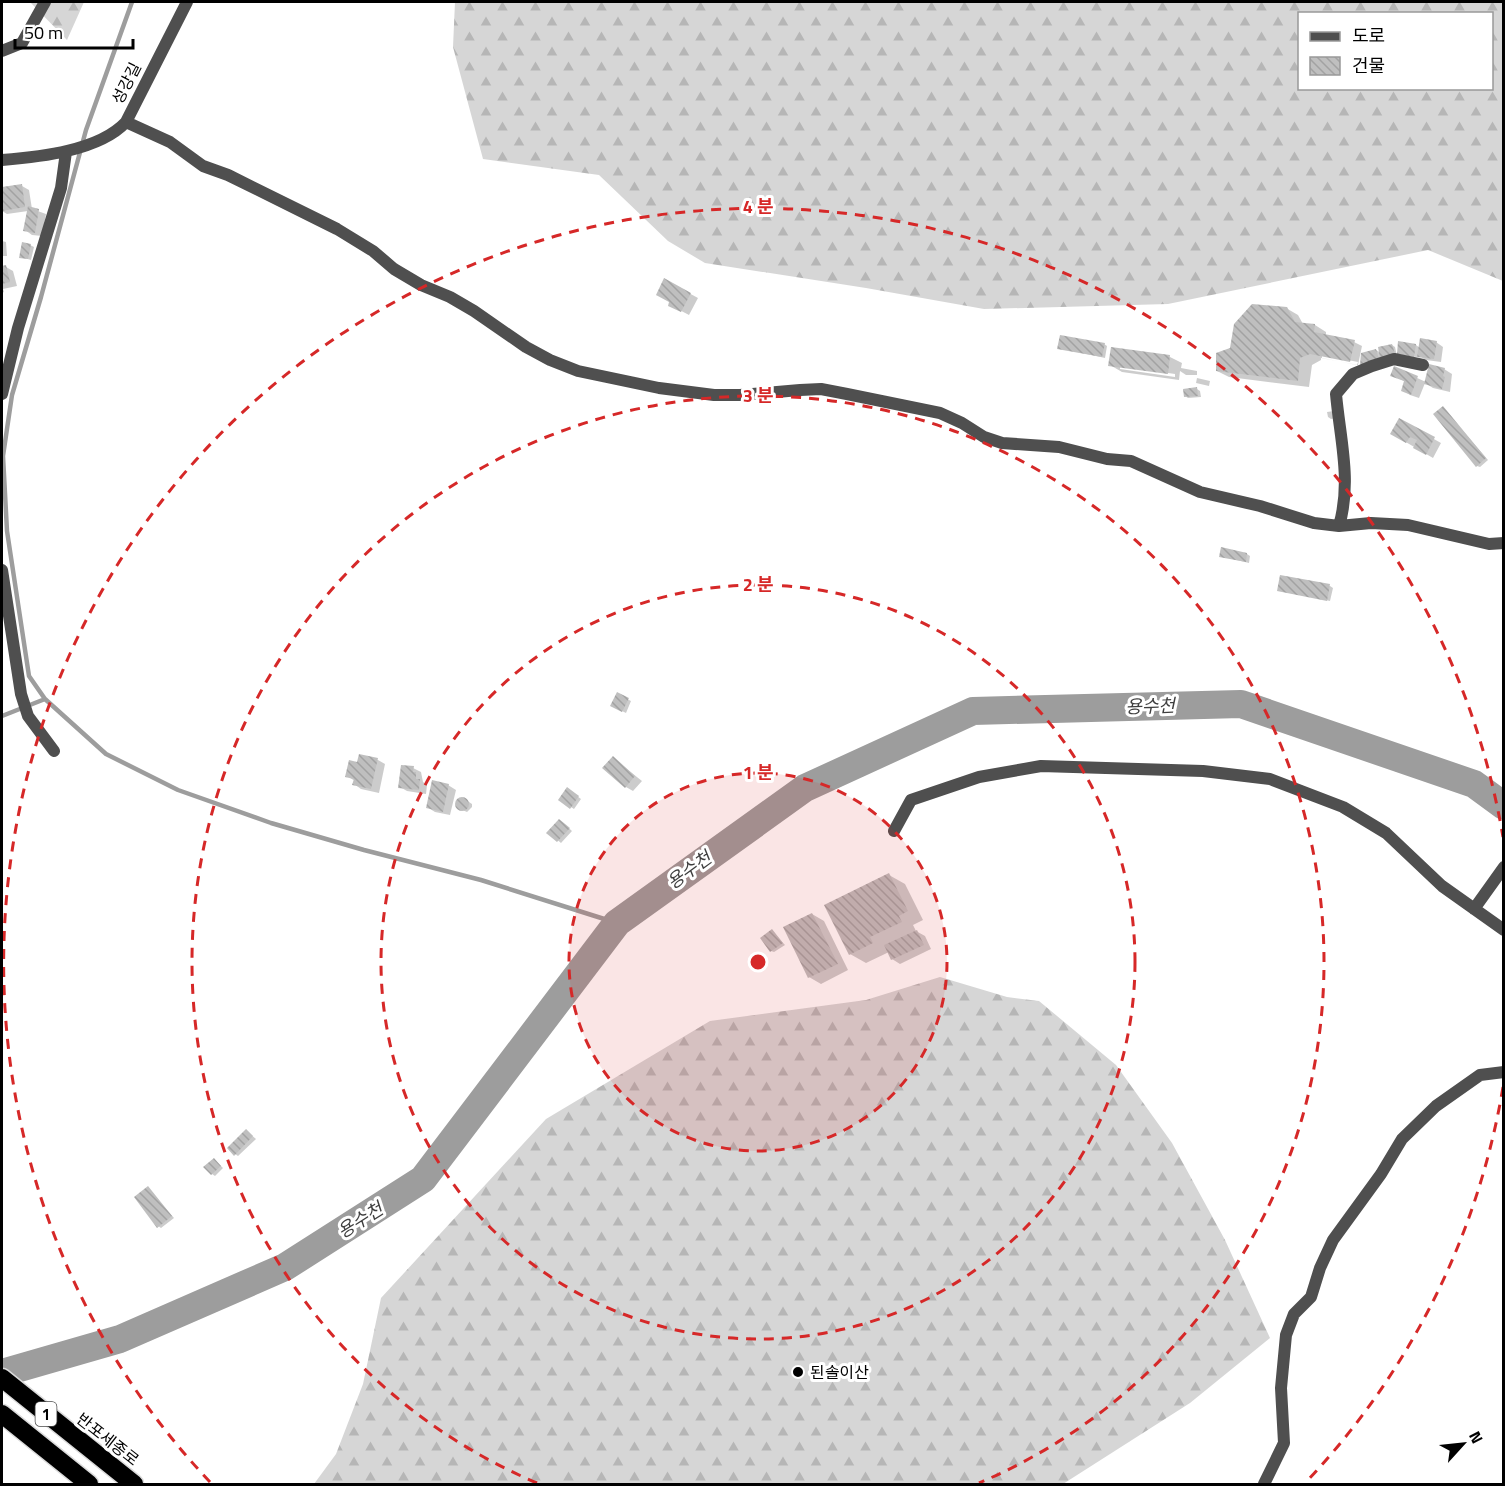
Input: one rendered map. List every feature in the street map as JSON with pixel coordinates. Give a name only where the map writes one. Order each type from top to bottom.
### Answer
[{"type":"highway","name":"반포세종로","points":[[2,1378],[134,1485]]},
{"type":"highway","name":"1","points":[[2,1414],[89,1485]]},
{"type":"street","points":[[2,51],[22,43],[45,2]]},
{"type":"street","name":"성강길","points":[[68,151],[100,139],[126,122],[187,2]]},
{"type":"street","points":[[126,122],[170,142],[204,166],[228,175],[337,229],[373,251],[394,269],[474,311],[526,347],[550,360],[578,370],[659,388],[714,395],[821,389],[940,414],[962,423],[984,437],[1002,443],[1059,447],[1107,459],[1131,461],[1200,492],[1260,506],[1314,523],[1339,526],[1371,523],[1408,525],[1489,544],[1503,543]]},
{"type":"street","points":[[2,160],[68,151],[61,188],[18,327],[2,394]]},
{"type":"street","points":[[1339,526],[1344,507],[1346,474],[1336,394],[1353,374],[1372,366],[1394,359],[1423,365]]},
{"type":"street","points":[[2,570],[21,694],[28,716],[54,751]]},
{"type":"street","points":[[894,831],[911,800],[979,777],[1041,766],[1203,771],[1270,779],[1343,807],[1386,833],[1442,886],[1503,930]]},
{"type":"street","points":[[1474,909],[1503,867]]},
{"type":"street","points":[[1264,1485],[1284,1443],[1281,1388],[1286,1335],[1294,1314],[1311,1298],[1320,1268],[1333,1240],[1382,1174],[1402,1139],[1436,1106],[1480,1075],[1503,1072]]},
{"type":"green space","points":[[30,2],[84,2],[67,40]]},
{"type":"green space","points":[[455,2],[1503,2],[1503,281],[1428,250],[1168,304],[984,309],[705,263],[668,241],[599,175],[483,159],[453,47]]},
{"type":"green space","points":[[940,977],[1007,997],[1039,1001],[1116,1065],[1172,1143],[1225,1240],[1270,1338],[1190,1403],[1063,1484],[314,1484],[336,1454],[363,1384],[381,1298],[546,1119],[710,1021],[866,1000]]},
{"type":"building","points":[[22,184],[25,207],[2,211],[2,187]]},
{"type":"building","points":[[28,206],[39,209],[35,233],[23,231]]},
{"type":"building","points":[[22,242],[31,244],[28,259],[19,258]]},
{"type":"building","points":[[6,265],[10,282],[2,284],[2,266]]},
{"type":"building","points":[[664,278],[691,293],[681,312],[668,306],[669,302],[656,295]]},
{"type":"building","points":[[1252,304],[1287,307],[1295,322],[1315,324],[1314,332],[1355,340],[1350,362],[1310,354],[1300,358],[1298,381],[1216,371],[1216,353],[1230,348],[1234,324]]},
{"type":"building","points":[[1060,335],[1105,343],[1102,357],[1057,349]]},
{"type":"building","points":[[1420,338],[1437,341],[1434,359],[1417,357]]},
{"type":"building","points":[[1398,341],[1416,344],[1414,357],[1397,354]]},
{"type":"building","points":[[1392,344],[1395,354],[1380,358],[1378,347]]},
{"type":"building","points":[[1111,347],[1170,355],[1168,374],[1108,366]]},
{"type":"building","points":[[1376,349],[1379,359],[1360,365],[1361,353]]},
{"type":"building","points":[[1429,364],[1445,368],[1442,389],[1424,384]]},
{"type":"building","points":[[1394,366],[1418,376],[1411,395],[1401,391],[1404,381],[1390,376]]},
{"type":"building","points":[[1197,387],[1198,396],[1184,397],[1183,389]]},
{"type":"building","points":[[1443,406],[1486,458],[1476,467],[1433,414]]},
{"type":"building","points":[[1399,418],[1435,437],[1426,455],[1413,448],[1417,440],[1410,437],[1406,443],[1390,434]]},
{"type":"building","points":[[1221,547],[1247,553],[1246,562],[1219,557]]},
{"type":"building","points":[[1280,575],[1330,584],[1327,601],[1277,591]]},
{"type":"building","points":[[617,692],[629,698],[622,712],[610,706]]},
{"type":"building","points":[[359,754],[378,758],[371,789],[352,785],[354,779],[345,777],[349,760],[357,762]]},
{"type":"building","points":[[613,756],[635,776],[625,788],[602,768]]},
{"type":"building","points":[[401,765],[414,766],[413,772],[416,772],[416,779],[420,779],[419,790],[398,788]]},
{"type":"building","points":[[432,780],[449,784],[443,812],[426,808]]},
{"type":"building","points":[[567,787],[579,796],[570,809],[558,800]]},
{"type":"building","points":[[459,797],[465,797],[469,804],[465,811],[459,811],[455,807],[455,801]]},
{"type":"building","points":[[559,819],[570,828],[557,842],[546,833]]},
{"type":"building","points":[[889,873],[908,911],[899,916],[902,922],[870,937],[873,943],[849,955],[824,905]]},
{"type":"building","points":[[812,913],[838,964],[808,978],[783,927]]},
{"type":"building","points":[[772,929],[783,943],[770,952],[760,938]]},
{"type":"building","points":[[917,930],[924,945],[891,960],[884,945]]},
{"type":"building","points":[[246,1129],[253,1136],[234,1156],[227,1148]]},
{"type":"building","points":[[214,1158],[221,1166],[211,1175],[203,1167]]},
{"type":"building","points":[[148,1186],[172,1216],[157,1228],[134,1197]]},
{"type":"waterway","points":[[45,699],[29,676],[7,531],[3,456],[12,395],[86,130],[132,2]]},
{"type":"waterway","points":[[2,716],[45,699],[106,754],[178,790],[271,823],[481,880],[617,923]]},
{"type":"waterway","name":"용수천","points":[[2,1373],[120,1339],[285,1267],[423,1179],[617,923],[805,788],[973,711],[1241,704],[1474,784],[1504,806]]},
{"type":"place","name":"된솔이산","points":[[798,1372]]}]
